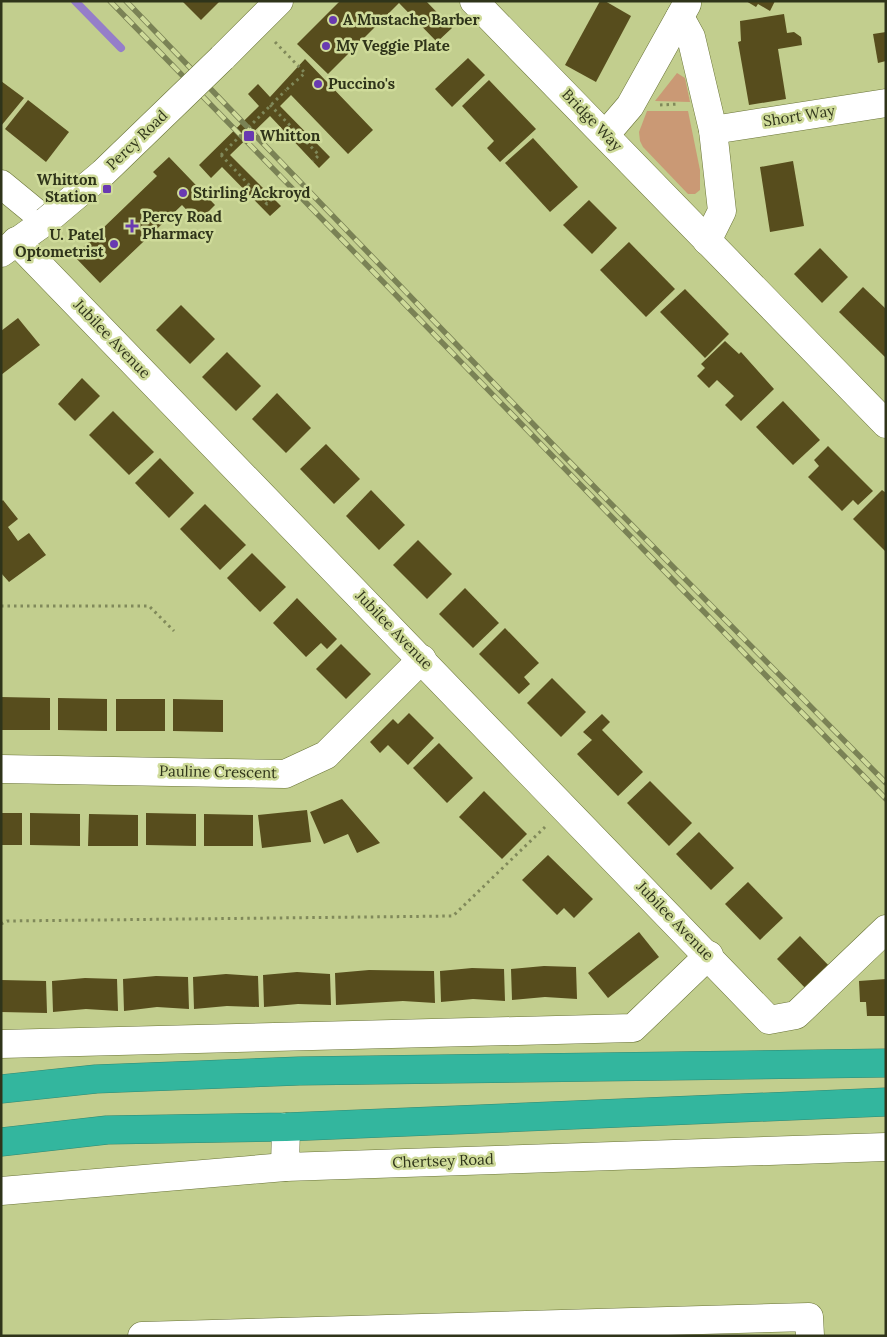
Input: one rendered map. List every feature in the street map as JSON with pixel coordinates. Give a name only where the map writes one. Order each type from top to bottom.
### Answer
[{"type":"highway","points":[[1,1089],[96,1079],[299,1071],[886,1063]]},
{"type":"highway","points":[[1,1142],[107,1130],[286,1126],[886,1102]]},
{"type":"street","name":"Percy Road","points":[[9,247],[46,221],[103,173],[279,1]]},
{"type":"street","name":"Bridge Way","points":[[490,8],[606,134],[886,424]]},
{"type":"street","points":[[606,134],[630,106],[684,9]]},
{"type":"street","points":[[684,9],[713,130],[722,211],[707,240]]},
{"type":"street","name":"Short Way","points":[[713,130],[886,103]]},
{"type":"street","points":[[1,184],[46,221]]},
{"type":"street","name":"Jubilee Avenue","points":[[9,247],[422,659],[770,1020],[796,1015],[886,929]]},
{"type":"street","name":"Pauline Crescent","points":[[1,769],[285,774],[326,755],[422,659]]},
{"type":"street","points":[[1,1044],[633,1028],[709,955]]},
{"type":"street","points":[[286,1126],[286,1167]]},
{"type":"street","name":"Chertsey Road","points":[[1,1191],[286,1167],[886,1147]]},
{"type":"street","points":[[142,1336],[809,1317],[810,1336]]},
{"type":"path","points":[[257,24],[305,73],[270,105],[221,155],[267,204],[273,198]]},
{"type":"path","points":[[630,106],[707,104]]},
{"type":"path","points":[[270,105],[319,155],[313,161]]},
{"type":"path","points":[[1,606],[150,606],[174,631]]},
{"type":"path","points":[[1,924],[7,921],[452,916],[566,808]]},
{"type":"shaded area","points":[[677,73],[685,78],[690,102],[655,101]]},
{"type":"shaded area","points":[[647,111],[688,111],[700,170],[700,190],[695,194],[688,194],[643,147],[639,132]]},
{"type":"building","points":[[182,1],[220,1],[201,20]]},
{"type":"building","points":[[340,1],[426,1],[452,28],[437,42],[399,3],[328,74],[297,44]]},
{"type":"building","points":[[600,1],[605,1],[631,16],[596,82],[565,65]]},
{"type":"building","points":[[746,1],[775,1],[770,11],[758,4],[756,7]]},
{"type":"building","points":[[784,14],[787,33],[794,32],[801,37],[802,45],[778,49],[786,99],[749,105],[738,42],[741,41],[740,21]]},
{"type":"building","points":[[886,32],[886,61],[878,63],[873,34]]},
{"type":"building","points":[[468,58],[485,75],[452,107],[435,89]]},
{"type":"building","points":[[305,59],[373,130],[348,154],[291,95],[280,106],[330,157],[319,168],[270,116],[230,155],[281,206],[270,216],[222,167],[211,178],[199,165],[259,106],[248,94],[258,84],[270,97]]},
{"type":"building","points":[[489,80],[536,129],[500,162],[487,148],[494,141],[462,106]]},
{"type":"building","points":[[1,81],[24,98],[1,126]]},
{"type":"building","points":[[28,100],[69,132],[46,162],[5,129]]},
{"type":"building","points":[[533,138],[578,187],[550,212],[505,163]]},
{"type":"building","points":[[169,157],[215,205],[198,222],[182,205],[100,283],[74,256],[157,176],[153,172]]},
{"type":"building","points":[[793,161],[804,226],[770,232],[760,167]]},
{"type":"building","points":[[589,200],[617,228],[592,254],[563,225]]},
{"type":"building","points":[[629,242],[675,289],[646,317],[600,270]]},
{"type":"building","points":[[820,248],[848,277],[822,303],[794,274]]},
{"type":"building","points":[[863,287],[886,309],[886,358],[839,312]]},
{"type":"building","points":[[685,289],[729,334],[705,358],[660,312]]},
{"type":"building","points":[[181,305],[215,339],[190,364],[156,330]]},
{"type":"building","points":[[18,318],[40,345],[1,375],[1,331]]},
{"type":"building","points":[[725,341],[739,354],[741,352],[774,389],[741,421],[725,405],[734,396],[717,380],[709,388],[697,376],[705,368],[701,364]]},
{"type":"building","points":[[227,352],[261,386],[236,411],[202,377]]},
{"type":"building","points":[[82,378],[100,396],[75,421],[58,404]]},
{"type":"building","points":[[277,393],[311,428],[286,453],[252,419]]},
{"type":"building","points":[[783,401],[820,440],[793,465],[756,427]]},
{"type":"building","points":[[113,411],[154,452],[129,475],[89,435]]},
{"type":"building","points":[[326,444],[360,479],[334,504],[300,469]]},
{"type":"building","points":[[828,446],[873,491],[858,505],[853,500],[842,511],[808,477],[819,466],[814,460]]},
{"type":"building","points":[[160,458],[194,493],[169,518],[135,483]]},
{"type":"building","points":[[371,490],[405,525],[379,550],[346,516]]},
{"type":"building","points":[[882,490],[886,493],[886,552],[853,519]]},
{"type":"building","points":[[3,500],[18,519],[8,527],[18,541],[29,533],[46,555],[9,582],[1,573],[1,502]]},
{"type":"building","points":[[205,504],[246,545],[220,570],[180,529]]},
{"type":"building","points":[[418,540],[452,574],[427,599],[393,565]]},
{"type":"building","points":[[252,553],[286,587],[260,612],[227,578]]},
{"type":"building","points":[[465,588],[499,623],[473,648],[439,614]]},
{"type":"building","points":[[297,598],[337,639],[327,649],[321,643],[306,657],[273,623]]},
{"type":"building","points":[[505,628],[539,663],[524,677],[530,684],[519,694],[479,654]]},
{"type":"building","points":[[341,644],[371,674],[346,699],[316,669]]},
{"type":"building","points":[[552,678],[586,712],[561,737],[527,703]]},
{"type":"building","points":[[1,697],[50,698],[50,730],[1,730]]},
{"type":"building","points":[[58,698],[107,699],[107,731],[58,730]]},
{"type":"building","points":[[116,699],[165,699],[165,731],[116,731]]},
{"type":"building","points":[[173,699],[223,700],[223,732],[173,731]]},
{"type":"building","points":[[409,713],[434,738],[408,765],[388,745],[380,753],[370,742],[393,719],[398,724]]},
{"type":"building","points":[[602,714],[610,722],[602,730],[643,772],[618,796],[577,754],[592,740],[583,732]]},
{"type":"building","points":[[439,743],[473,778],[447,803],[413,768]]},
{"type":"building","points":[[650,781],[692,823],[669,846],[627,803]]},
{"type":"building","points":[[484,791],[527,834],[502,859],[459,817]]},
{"type":"building","points":[[342,799],[380,843],[357,853],[348,834],[324,844],[310,812]]},
{"type":"building","points":[[307,810],[311,842],[262,848],[258,815]]},
{"type":"building","points":[[1,813],[22,813],[22,845],[1,845]]},
{"type":"building","points":[[30,813],[80,814],[80,846],[30,845]]},
{"type":"building","points":[[146,813],[196,814],[196,846],[146,845]]},
{"type":"building","points":[[89,814],[138,815],[138,846],[88,846]]},
{"type":"building","points":[[204,814],[253,815],[253,846],[204,846]]},
{"type":"building","points":[[699,832],[734,868],[711,890],[676,854]]},
{"type":"building","points":[[548,855],[593,899],[574,918],[564,908],[557,915],[522,880]]},
{"type":"building","points":[[748,882],[783,918],[760,940],[725,904]]},
{"type":"building","points":[[639,932],[659,957],[608,998],[588,973]]},
{"type":"building","points":[[800,936],[835,972],[812,995],[777,959]]},
{"type":"building","points":[[544,966],[576,967],[577,999],[545,997],[512,1000],[511,969]]},
{"type":"building","points":[[472,968],[504,969],[505,1001],[473,999],[441,1002],[440,971]]},
{"type":"building","points":[[369,970],[434,971],[435,1003],[403,1001],[336,1005],[335,973]]},
{"type":"building","points":[[297,972],[330,974],[331,1005],[298,1004],[264,1007],[263,975]]},
{"type":"building","points":[[226,974],[258,976],[259,1007],[227,1006],[194,1009],[193,977]]},
{"type":"building","points":[[156,976],[188,977],[189,1009],[157,1007],[124,1011],[123,979]]},
{"type":"building","points":[[85,978],[117,979],[118,1011],[86,1009],[53,1012],[52,981]]},
{"type":"building","points":[[886,979],[886,1016],[867,1016],[866,1002],[860,1002],[859,981]]},
{"type":"building","points":[[1,980],[46,981],[47,1013],[1,1012]]},
{"type":"waterway","points":[[75,1],[121,48]]},
{"type":"railway","points":[[110,1],[886,799]]},
{"type":"railway","points":[[126,1],[562,454],[886,783]]},
{"type":"place","name":"A Mustache Barber","points":[[333,20]]},
{"type":"place","name":"My Veggie Plate","points":[[326,46]]},
{"type":"place","name":"Puccino's","points":[[318,84]]},
{"type":"place","name":"Whitton","points":[[249,136]]},
{"type":"place","name":"Whitton Station","points":[[107,189]]},
{"type":"place","name":"Stirling Ackroyd","points":[[183,193]]},
{"type":"place","name":"Percy Road Pharmacy","points":[[132,226]]},
{"type":"place","name":"U. Patel Optometrist","points":[[114,244]]}]
